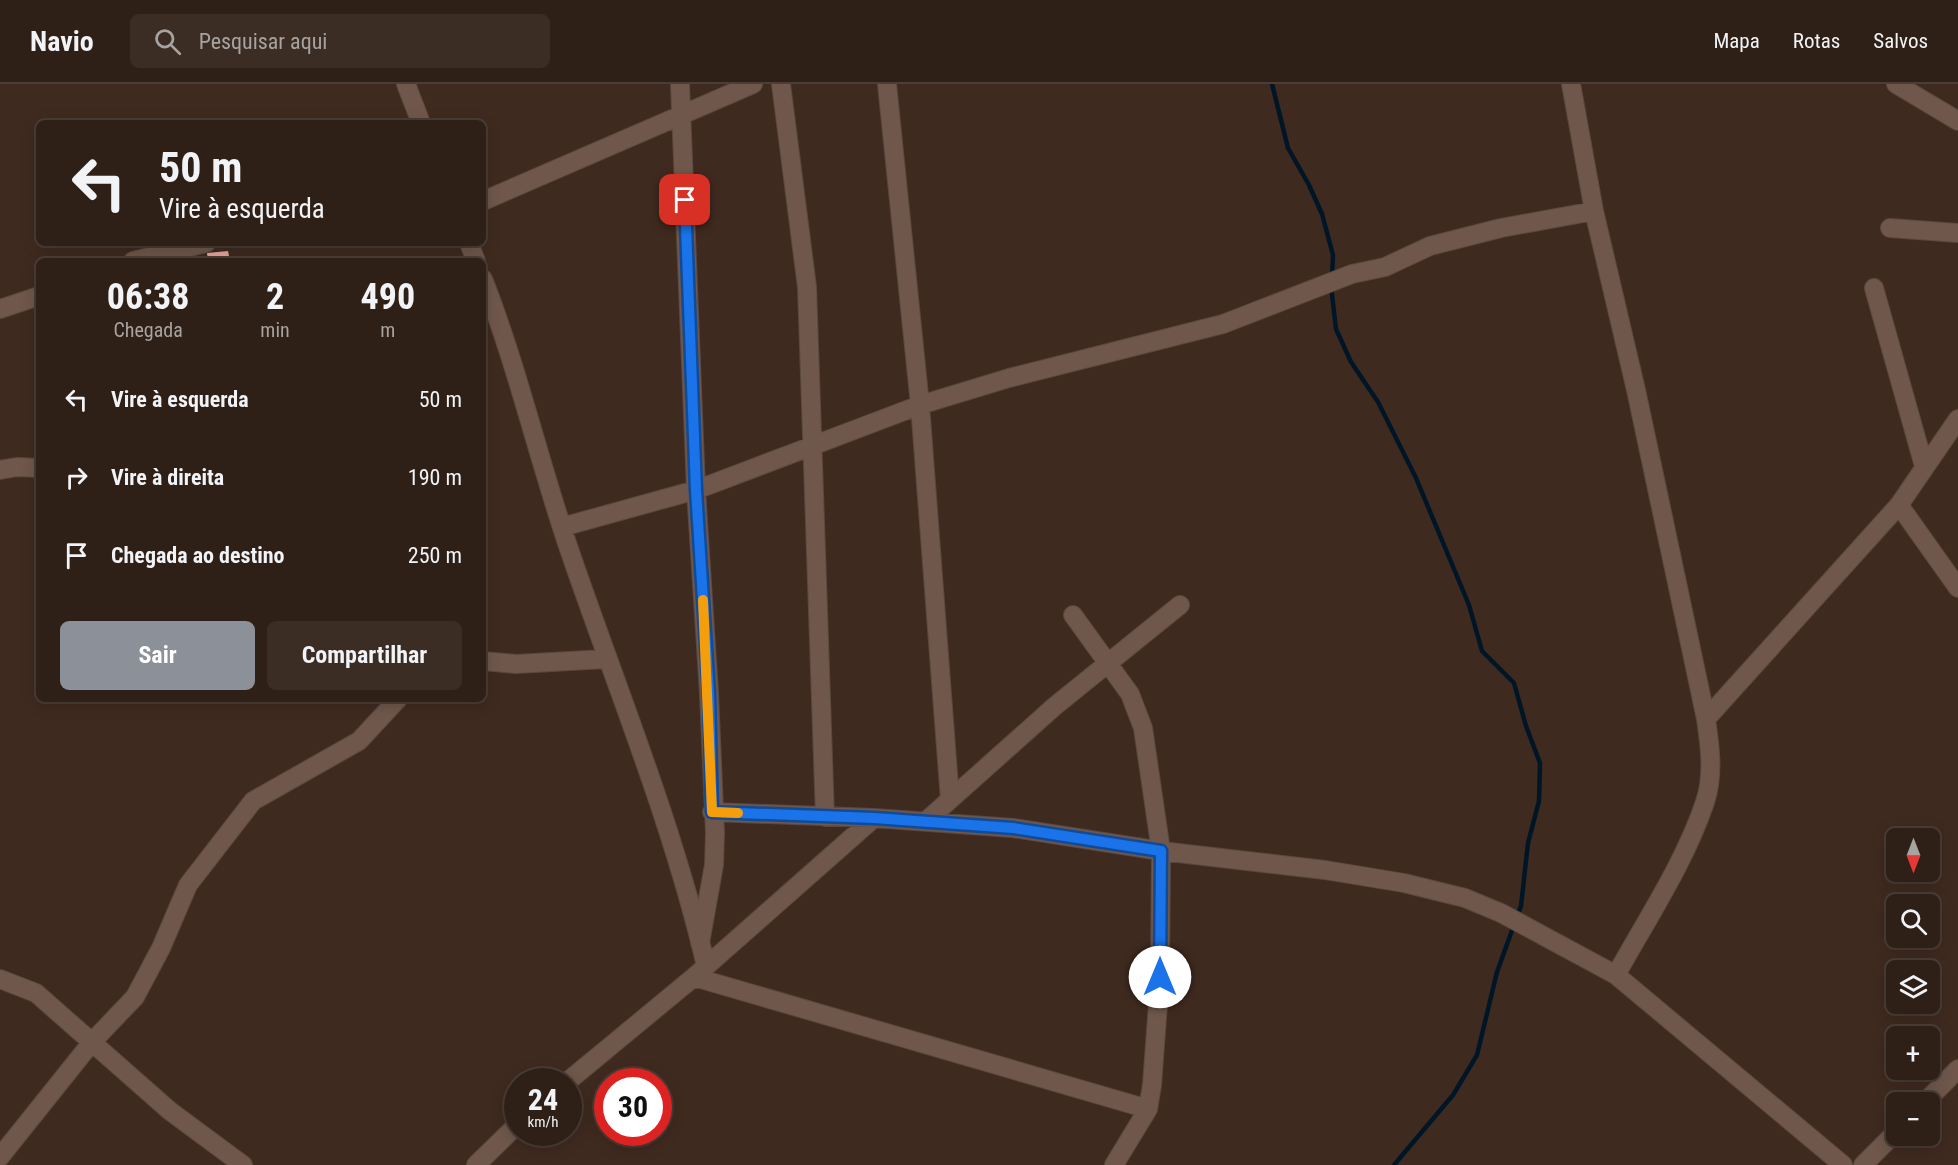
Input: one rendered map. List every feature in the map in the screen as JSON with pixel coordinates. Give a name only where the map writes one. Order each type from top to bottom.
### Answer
[{"type":"street","points":[[406,84],[421,120]]},
{"type":"street","points":[[680,84],[696,490],[709,693],[714,866],[700,943],[700,972]]},
{"type":"street","points":[[486,200],[753,84]]},
{"type":"street","points":[[781,84],[806,257],[825,816]]},
{"type":"street","points":[[887,84],[920,405],[950,800]]},
{"type":"street","points":[[1570,84],[1594,211],[1636,390],[1706,719],[1712,758],[1706,800],[1681,856],[1617,975]]},
{"type":"street","points":[[1896,84],[1958,121]]},
{"type":"street","points":[[561,527],[696,490],[811,444],[920,405],[1009,378],[1223,324],[1352,274],[1385,267],[1430,246],[1491,230],[1594,211]]},
{"type":"street","points":[[1890,228],[1958,233]]},
{"type":"street","points":[[145,258],[194,246]]},
{"type":"street","points":[[486,286],[501,323],[561,527],[606,659],[663,809],[700,943]]},
{"type":"street","points":[[1874,288],[1924,466]]},
{"type":"street","points":[[0,309],[36,297]]},
{"type":"street","points":[[1706,719],[1899,505],[1958,419]]},
{"type":"street","points":[[0,470],[17,467],[36,468]]},
{"type":"street","points":[[1899,505],[1958,588]]},
{"type":"street","points":[[925,822],[1107,663],[1180,605]]},
{"type":"street","points":[[1073,615],[1130,694],[1143,728],[1161,851],[1160,977],[1152,1084],[1148,1109],[1114,1165]]},
{"type":"street","points":[[486,661],[516,664],[606,659]]},
{"type":"street","points":[[0,1157],[92,1042],[135,997],[161,948],[188,885],[253,801],[359,741],[395,702]]},
{"type":"street","points":[[712,812],[874,818],[1013,828],[1161,851],[1325,870],[1404,883],[1465,898],[1535,930],[1617,975],[1843,1165]]},
{"type":"street","points":[[582,1070],[700,972],[874,818]]},
{"type":"street","points":[[700,972],[1148,1109]]},
{"type":"street","points":[[0,979],[36,993],[170,1111],[243,1165]]},
{"type":"street","points":[[1935,1092],[1958,1069]]},
{"type":"street","points":[[476,1165],[504,1138]]},
{"type":"street","points":[[1863,1165],[1886,1142]]},
{"type":"building","points":[[228,251],[229,258],[208,258],[207,253]]},
{"type":"waterway","points":[[1272,84],[1288,148],[1322,214],[1333,255],[1332,278]]},
{"type":"waterway","points":[[1331,286],[1336,329],[1351,362],[1378,402],[1416,478],[1469,605],[1482,651],[1514,683],[1526,726],[1540,763],[1539,801],[1528,843],[1521,906],[1517,917]]},
{"type":"waterway","points":[[1394,1165],[1453,1095],[1477,1055],[1497,972],[1514,925]]},
{"type":"slow traffic","points":[[703,600],[709,693],[712,812],[738,813]]},
{"type":"route","points":[[685,200],[696,490],[709,693],[712,812],[874,818],[1013,828],[1161,851],[1160,977]]}]
